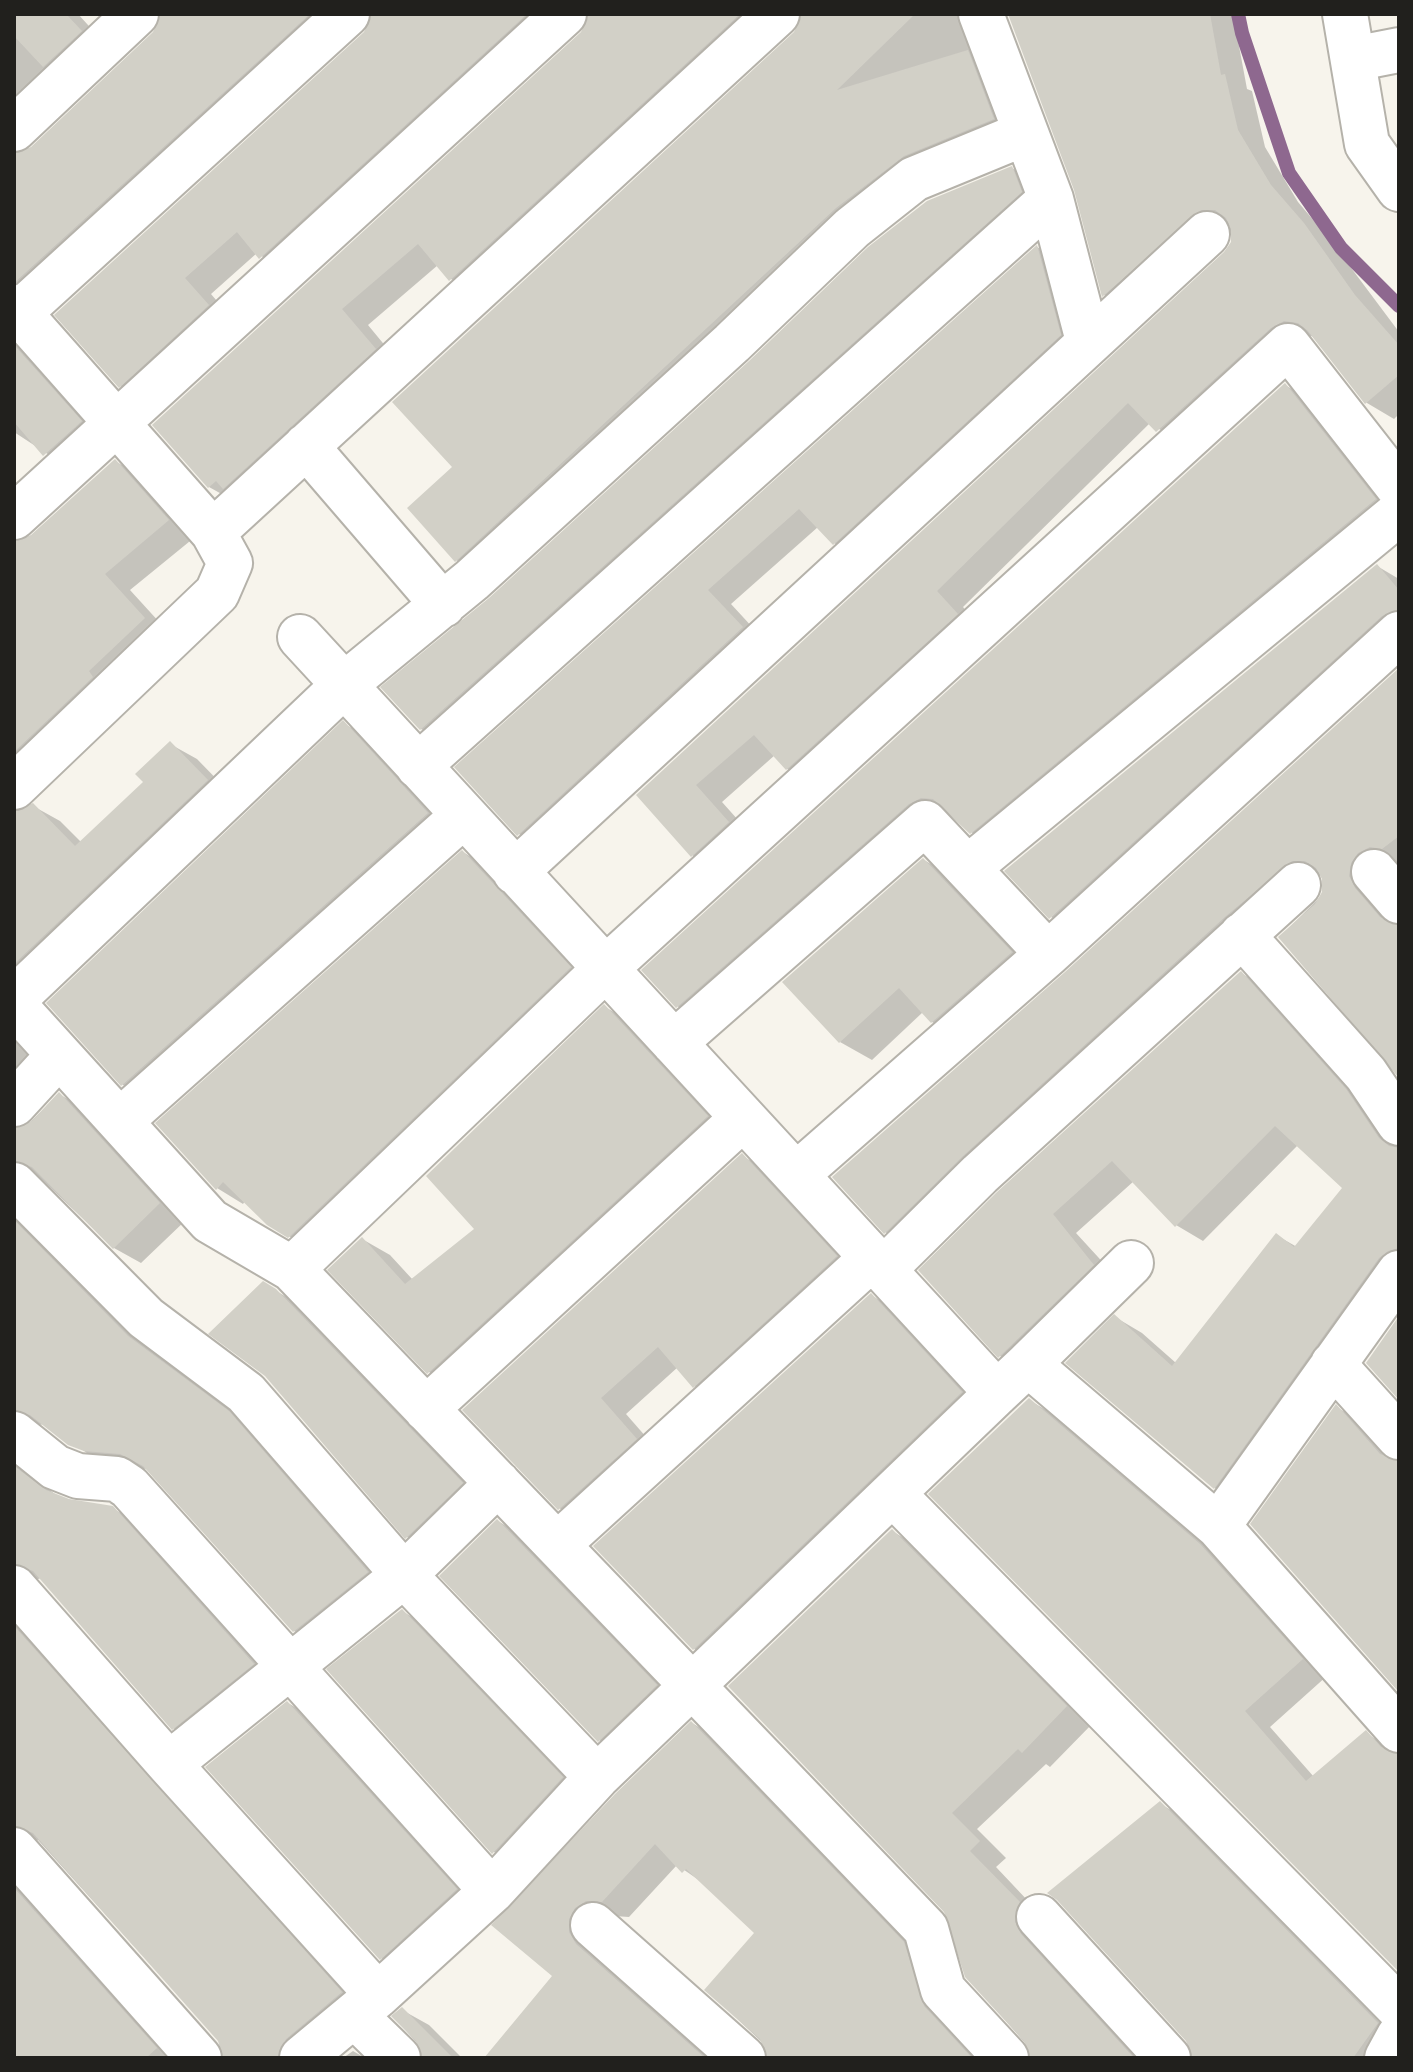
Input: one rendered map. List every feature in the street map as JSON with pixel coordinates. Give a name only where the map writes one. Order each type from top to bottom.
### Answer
[{"type":"street","points":[[14,129],[136,14]]},
{"type":"street","points":[[14,787],[217,593],[230,563],[213,532],[17,310],[347,14]]},
{"type":"street","points":[[14,517],[564,14]]},
{"type":"street","points":[[213,532],[777,14]]},
{"type":"street","points":[[981,14],[1051,199],[1088,341]]},
{"type":"street","points":[[1345,14],[1367,144],[1398,187]]},
{"type":"street","points":[[1353,59],[1399,50]]},
{"type":"street","points":[[14,999],[344,685],[443,605],[884,201],[926,173],[1026,133]]},
{"type":"street","points":[[418,766],[1051,199]]},
{"type":"street","points":[[515,872],[1207,234]]},
{"type":"street","points":[[292,1269],[605,969],[1288,346],[1399,488]]},
{"type":"street","points":[[306,446],[443,605]]},
{"type":"street","points":[[969,867],[1399,513]]},
{"type":"street","points":[[796,1175],[1048,954],[1399,634]]},
{"type":"street","points":[[300,637],[877,1264],[1013,1378],[1218,1526],[1399,1730]]},
{"type":"street","points":[[120,1121],[463,816]]},
{"type":"street","points":[[674,1043],[925,823],[1048,954]]},
{"type":"street","points":[[557,1545],[980,1174],[1298,885]]},
{"type":"street","points":[[1242,935],[1366,1074],[1399,1123]]},
{"type":"street","points":[[14,1005],[210,1221],[292,1269],[926,1929],[943,1990],[1006,2058]]},
{"type":"street","points":[[14,1104],[59,1055]]},
{"type":"street","points":[[426,1409],[743,1118]]},
{"type":"street","points":[[14,1185],[146,1318],[246,1393],[404,1575],[597,1777]]},
{"type":"street","points":[[302,2058],[366,2005],[492,1891],[597,1777],[694,1687],[1131,1263]]},
{"type":"street","points":[[1218,1526],[1399,1273]]},
{"type":"street","points":[[1333,1364],[1399,1437]]},
{"type":"street","points":[[14,1434],[55,1467],[78,1476],[117,1479],[129,1487],[492,1891]]},
{"type":"street","points":[[169,1764],[404,1575],[498,1483]]},
{"type":"street","points":[[893,1494],[1399,2008]]},
{"type":"street","points":[[14,1588],[169,1764],[366,2005],[398,2058]]},
{"type":"street","points":[[14,1850],[199,2058]]},
{"type":"street","points":[[1039,1917],[1168,2058]]},
{"type":"street","points":[[593,1925],[743,2058]]},
{"type":"street","points":[[1387,2058],[1399,2036]]},
{"type":"building","points":[[14,14],[66,14],[82,31],[43,67],[14,36]]},
{"type":"building","points":[[160,14],[310,14],[14,283],[14,153],[31,147],[153,32]]},
{"type":"building","points":[[371,14],[527,14],[259,259],[237,232],[185,278],[209,305],[119,388],[54,315],[364,32]]},
{"type":"building","points":[[588,14],[740,14],[449,281],[418,244],[342,309],[376,349],[223,489],[216,481],[208,488],[152,425],[581,32]]},
{"type":"building","points":[[801,14],[915,14],[837,90],[968,50],[994,119],[904,156],[836,208],[455,562],[407,508],[452,467],[392,402],[794,32]]},
{"type":"building","points":[[1008,14],[1210,14],[1221,75],[1225,74],[1238,130],[1271,185],[1304,223],[1355,295],[1399,345],[1399,375],[1365,404],[1308,331],[1298,323],[1284,321],[1271,328],[1156,432],[1128,403],[937,591],[958,614],[786,770],[754,735],[696,785],[729,822],[691,857],[636,795],[1224,252],[1231,242],[1231,229],[1226,218],[1215,210],[1201,210],[1102,297],[1074,190]]},
{"type":"building","points":[[1012,166],[1022,192],[420,730],[380,687],[489,598],[749,361],[868,247],[927,201]]},
{"type":"building","points":[[1037,245],[1061,335],[833,545],[799,509],[708,590],[743,627],[517,836],[454,767]]},
{"type":"building","points":[[14,345],[82,421],[43,456],[14,422]]},
{"type":"building","points":[[1285,383],[1376,499],[970,834],[933,799],[921,798],[909,804],[676,1008],[641,970]]},
{"type":"building","points":[[115,459],[169,520],[105,574],[145,618],[89,671],[93,677],[14,752],[14,541],[31,535]]},
{"type":"building","points":[[1377,564],[1399,590],[1399,610],[1382,616],[1049,919],[1004,871]]},
{"type":"building","points":[[1399,668],[1399,836],[1382,849],[1370,847],[1358,853],[1351,863],[1349,876],[1355,888],[1380,917],[1399,925],[1399,1078],[1278,937],[1315,904],[1322,892],[1322,879],[1316,868],[1305,861],[1292,861],[1226,916],[963,1156],[884,1234],[832,1177],[1065,972]]},
{"type":"building","points":[[343,720],[428,813],[121,1086],[46,1003]]},
{"type":"building","points":[[170,741],[208,780],[14,964],[14,811],[33,803],[75,846],[143,782],[135,774]]},
{"type":"building","points":[[462,850],[571,967],[288,1238],[267,1225],[223,1182],[216,1190],[155,1123]]},
{"type":"building","points":[[923,858],[1012,952],[931,1023],[899,988],[839,1043],[782,982]]},
{"type":"building","points":[[1241,971],[1346,1089],[1379,1138],[1389,1146],[1399,1148],[1399,1248],[1379,1258],[1214,1489],[1065,1363],[1114,1314],[1172,1366],[1276,1233],[1294,1247],[1342,1188],[1275,1126],[1175,1227],[1112,1161],[1053,1214],[1094,1265],[998,1358],[918,1270],[997,1192]]},
{"type":"building","points":[[604,1004],[708,1116],[427,1374],[327,1270],[362,1237],[405,1284],[474,1229],[426,1176]]},
{"type":"building","points":[[59,1092],[160,1203],[113,1249],[32,1167],[14,1161],[14,1128],[32,1121]]},
{"type":"building","points":[[742,1153],[837,1256],[693,1388],[658,1347],[601,1398],[637,1439],[558,1510],[462,1410]]},
{"type":"building","points":[[14,1220],[128,1336],[229,1411],[368,1572],[293,1632],[143,1466],[120,1454],[84,1451],[68,1445],[30,1415],[14,1410]]},
{"type":"building","points":[[263,1281],[276,1289],[463,1483],[405,1539],[265,1376],[208,1334]]},
{"type":"building","points":[[871,1293],[962,1392],[693,1650],[593,1546]]},
{"type":"building","points":[[1399,1316],[1399,1400],[1366,1363]]},
{"type":"building","points":[[1029,1398],[1200,1544],[1303,1659],[1245,1711],[1306,1781],[1366,1730],[1381,1747],[1399,1754],[1399,1972],[928,1494]]},
{"type":"building","points":[[1336,1404],[1380,1454],[1399,1461],[1399,1692],[1250,1524]]},
{"type":"building","points":[[14,1466],[46,1490],[69,1499],[113,1506],[254,1664],[172,1730],[33,1571],[14,1564]]},
{"type":"building","points":[[497,1519],[657,1685],[598,1742],[439,1576]]},
{"type":"building","points":[[892,1529],[1067,1706],[1022,1753],[1018,1749],[952,1813],[980,1841],[970,1851],[1020,1902],[1015,1922],[1021,1934],[1134,2058],[1030,2058],[1024,2041],[965,1977],[944,1912],[728,1686]]},
{"type":"building","points":[[402,1609],[563,1777],[492,1854],[326,1669]]},
{"type":"building","points":[[14,1626],[342,1992],[286,2039],[278,2058],[223,2058],[218,2041],[33,1833],[14,1826]]},
{"type":"building","points":[[287,1701],[457,1889],[380,1960],[205,1767]]},
{"type":"building","points":[[691,1721],[904,1942],[924,2006],[972,2058],[767,2058],[760,2039],[704,1990],[754,1933],[686,1869],[682,1873],[655,1844],[602,1902],[586,1901],[575,1908],[569,1919],[569,1932],[576,1944],[705,2058],[484,2058],[552,1976],[491,1925],[615,1794]]},
{"type":"building","points":[[1160,1801],[1378,2023],[1353,2058],[1192,2058],[1186,2041],[1057,1900],[1047,1893]]},
{"type":"building","points":[[14,1888],[157,2048],[146,2058],[14,2058]]},
{"type":"building","points":[[402,2007],[453,2058],[422,2058],[416,2041],[391,2016]]},
{"type":"waterway","points":[[1238,14],[1289,173],[1341,248],[1399,306]]}]
